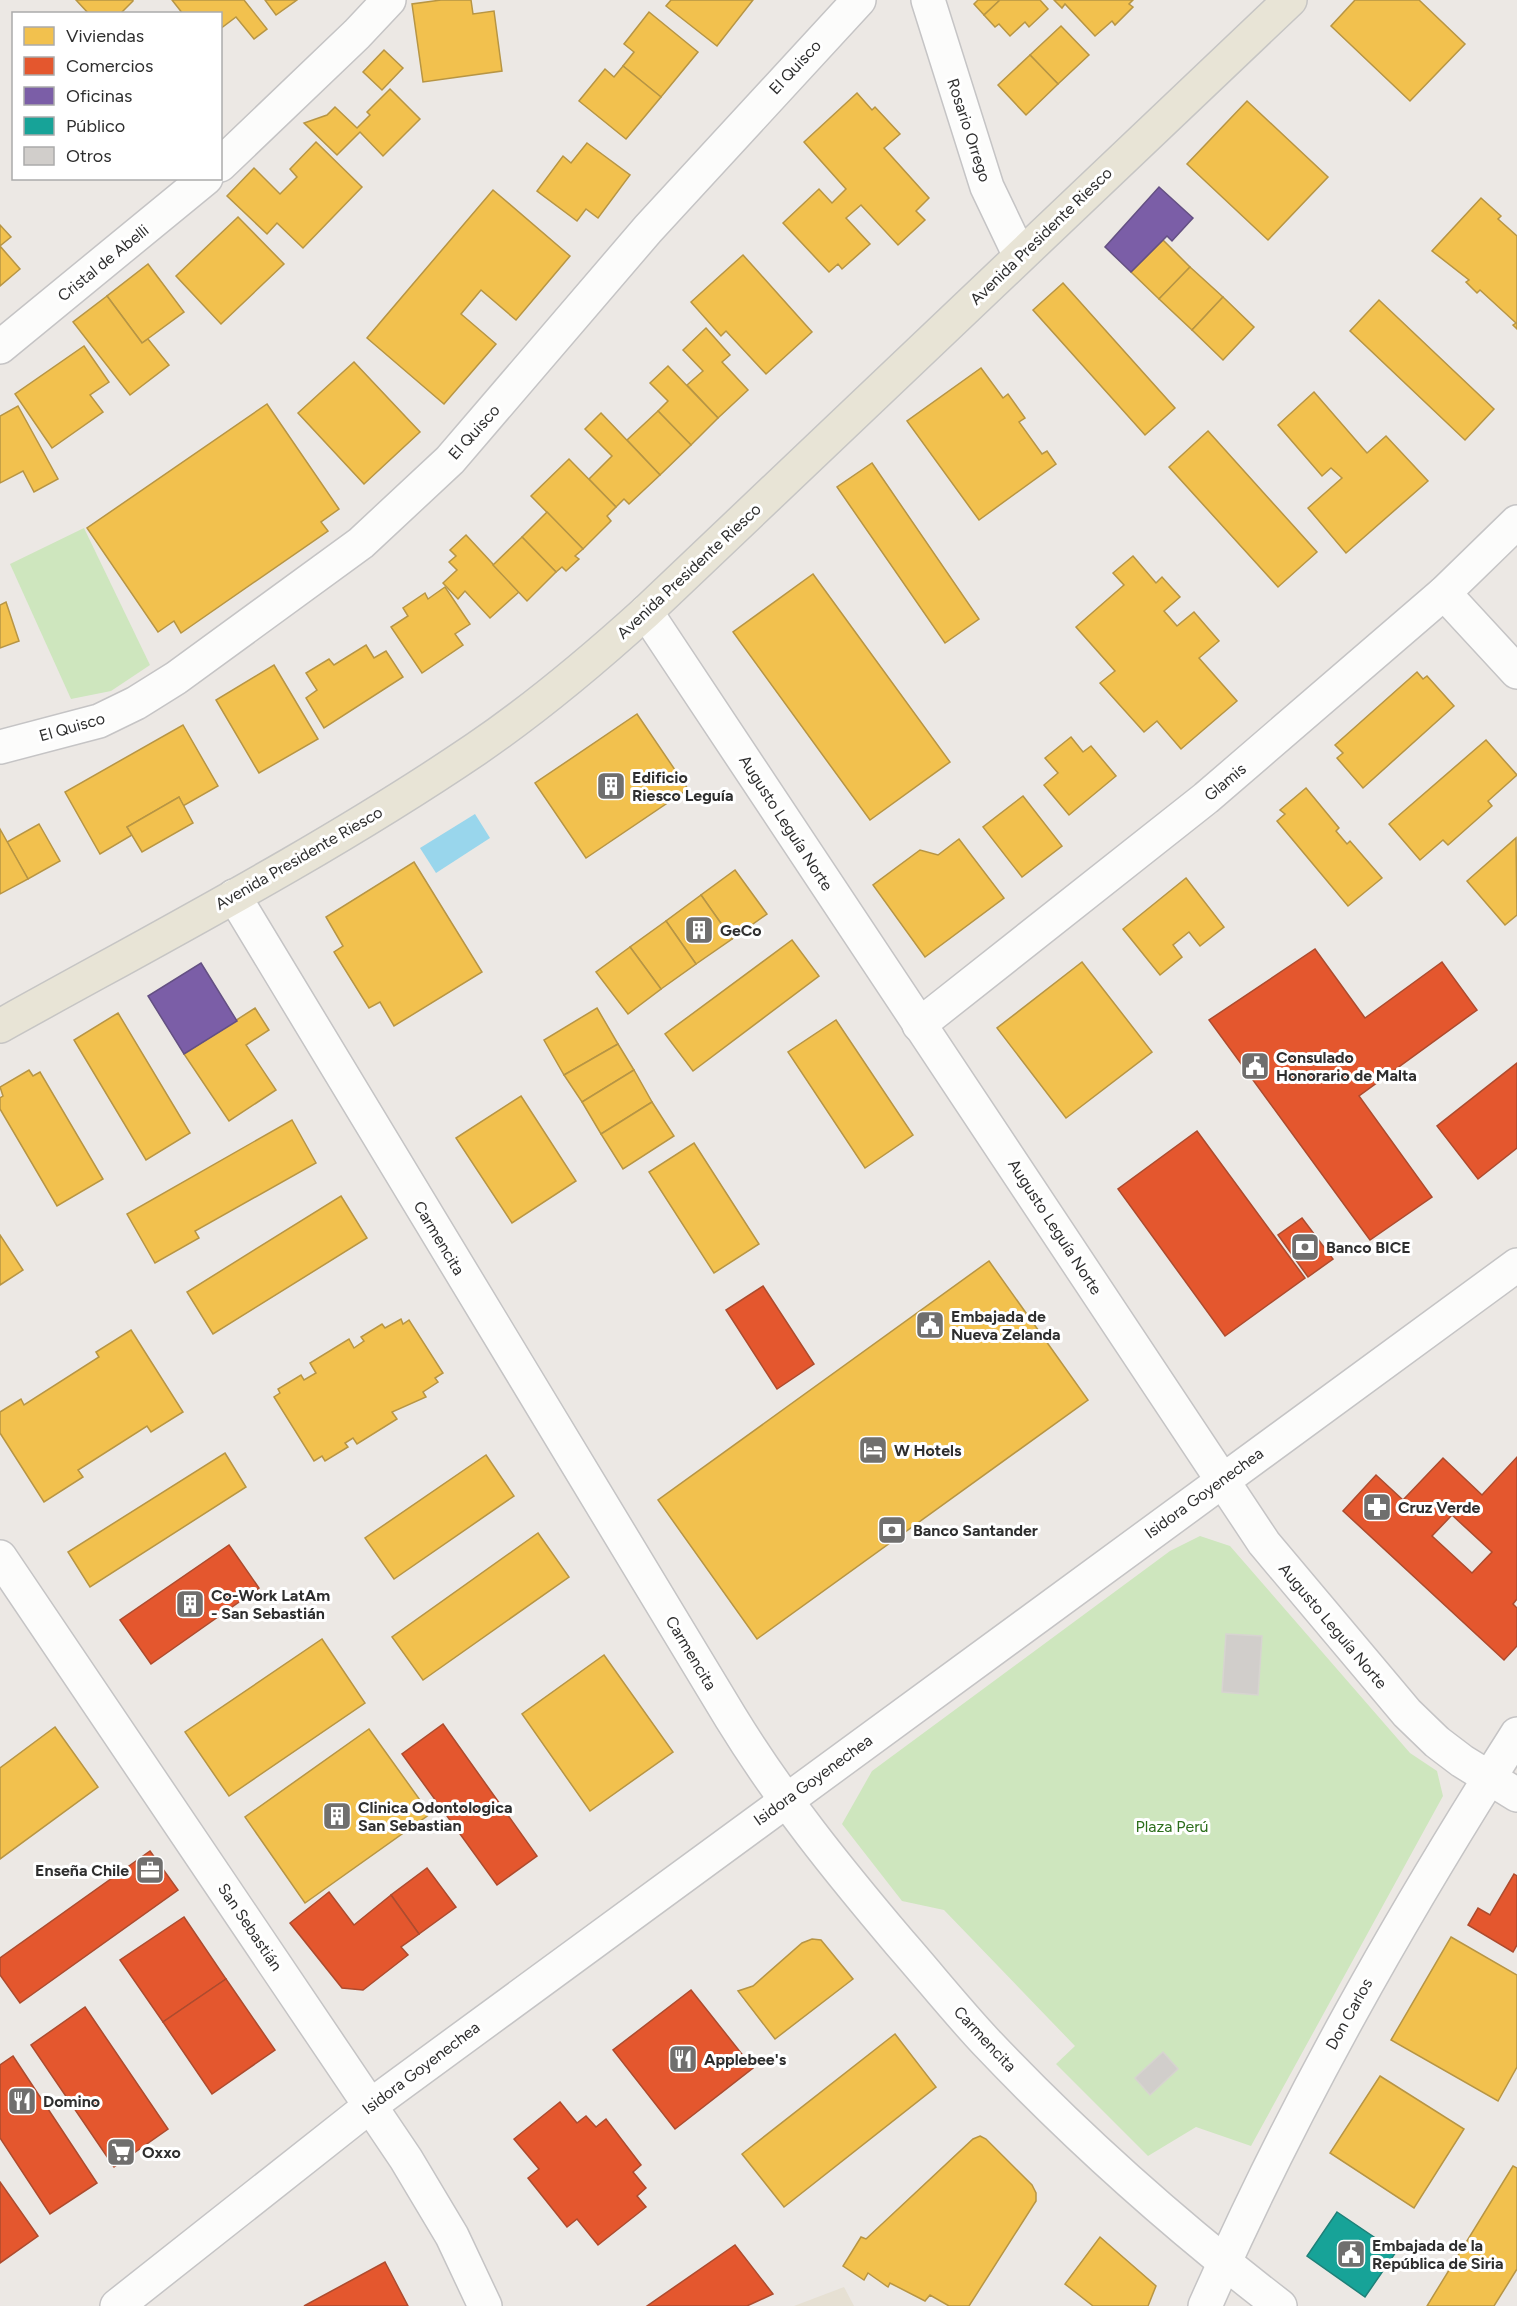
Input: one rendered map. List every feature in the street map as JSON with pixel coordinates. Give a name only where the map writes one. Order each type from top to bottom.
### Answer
[{"type":"main road","name":"Avenida Presidente Riesco","points":[[0,1026],[374,815],[476,749],[581,670],[646,612],[1290,0]]},
{"type":"street","points":[[222,163],[357,34],[389,0]]},
{"type":"street","name":"El Quisco","points":[[0,747],[99,721],[136,703],[176,678],[361,543],[450,460],[648,229],[859,0]]},
{"type":"street","name":"Rosario Orrego","points":[[928,0],[987,187],[1020,255]]},
{"type":"street","name":"Cristal de Abelli","points":[[0,347],[204,180]]},
{"type":"street","name":"Glamis","points":[[919,1025],[1206,798],[1444,593],[1517,522]]},
{"type":"street","points":[[1444,593],[1517,672]]},
{"type":"street","name":"Augusto Leguía Norte","points":[[646,612],[1221,1480],[1291,1578],[1407,1713],[1437,1742],[1489,1779],[1517,1795]]},
{"type":"street","name":"Carmencita","points":[[234,896],[682,1638],[750,1749],[785,1800],[846,1878],[986,2042],[1093,2147],[1224,2263],[1280,2306]]},
{"type":"street","name":"Isidora Goyenechea","points":[[117,2306],[370,2106],[1221,1480],[1516,1268]]},
{"type":"street","name":"San Sebastián","points":[[0,1557],[432,2199],[485,2306]]},
{"type":"street","name":"Don Carlos","points":[[1205,2306],[1324,2059],[1389,1941],[1517,1734]]},
{"type":"shaded area","points":[[844,2287],[854,2306],[794,2306]]},
{"type":"green space","points":[[84,528],[150,665],[111,691],[71,699],[10,564]]},
{"type":"green space","name":"Plaza Perú","points":[[1200,1536],[1230,1546],[1410,1753],[1437,1771],[1443,1796],[1251,2146],[1196,2127],[1148,2156],[1056,2064],[1075,2046],[944,1910],[902,1901],[842,1824],[872,1771],[1170,1551]]},
{"type":"water","points":[[475,814],[490,838],[436,873],[420,848]]},
{"type":"building: Viviendas","points":[[76,0],[133,0],[122,12],[87,12]]},
{"type":"building: Viviendas","points":[[172,0],[244,0],[267,29],[254,39],[236,17],[222,28],[222,12],[181,12]]},
{"type":"building: Viviendas","points":[[265,0],[297,0],[276,15]]},
{"type":"building: Viviendas","points":[[441,0],[471,0],[473,14],[494,11],[502,71],[423,82],[412,4]]},
{"type":"building: Viviendas","points":[[671,0],[753,0],[717,46],[666,6]]},
{"type":"building: Viviendas","points":[[978,0],[1000,0],[984,15],[974,4]]},
{"type":"building: Viviendas","points":[[1000,0],[1040,0],[1048,9],[1029,27],[1025,22],[1010,36],[999,24],[995,27],[984,15]]},
{"type":"building: Viviendas","points":[[1054,0],[1133,0],[1129,4],[1133,7],[1115,25],[1112,21],[1095,36],[1065,4],[1062,8]]},
{"type":"building: Viviendas","points":[[1355,0],[1419,0],[1465,44],[1410,101],[1331,26]]},
{"type":"building: Viviendas","points":[[649,12],[698,52],[661,97],[623,66],[634,52],[624,44]]},
{"type":"building: Viviendas","points":[[1061,26],[1089,55],[1058,84],[1030,55]]},
{"type":"building: Viviendas","points":[[384,50],[403,68],[382,90],[363,72]]},
{"type":"building: Viviendas","points":[[1030,55],[1058,84],[1026,115],[998,85]]},
{"type":"building: Viviendas","points":[[623,66],[661,97],[626,139],[579,101],[605,69],[614,77]]},
{"type":"building: Viviendas","points":[[390,89],[420,119],[383,156],[360,132],[337,155],[304,123],[327,115],[335,107],[357,128],[370,115],[367,112]]},
{"type":"building: Viviendas","points":[[857,93],[872,110],[875,107],[900,134],[884,148],[929,198],[916,211],[925,220],[898,245],[861,205],[846,218],[870,244],[842,269],[838,264],[829,272],[783,223],[819,189],[832,203],[846,189],[804,142]]},
{"type":"building: Viviendas","points":[[1247,101],[1328,177],[1268,240],[1187,164]]},
{"type":"building: Viviendas","points":[[316,142],[362,187],[303,248],[277,223],[267,234],[227,196],[254,168],[280,194],[297,177],[290,169]]},
{"type":"building: Viviendas","points":[[587,143],[630,175],[598,218],[586,209],[577,221],[537,191],[563,156],[571,163]]},
{"type":"building: Viviendas","points":[[493,190],[570,256],[516,320],[481,290],[461,314],[496,344],[444,404],[367,338]]},
{"type":"building: Viviendas","points":[[1481,198],[1501,216],[1498,219],[1517,236],[1517,329],[1513,325],[1516,323],[1480,290],[1477,293],[1466,282],[1469,280],[1432,251]]},
{"type":"building: Viviendas","points":[[238,217],[284,264],[221,324],[176,276]]},
{"type":"building: Viviendas","points":[[0,225],[11,237],[0,246]]},
{"type":"building: Viviendas","points":[[1163,240],[1190,267],[1159,299],[1131,272]]},
{"type":"building: Viviendas","points":[[0,246],[20,269],[0,286]]},
{"type":"building: Viviendas","points":[[743,255],[812,332],[766,374],[726,331],[721,336],[691,302]]},
{"type":"building: Viviendas","points":[[148,264],[184,312],[142,343],[107,296]]},
{"type":"building: Viviendas","points":[[1190,267],[1223,297],[1192,330],[1159,299]]},
{"type":"building: Viviendas","points":[[1063,283],[1175,408],[1145,435],[1033,310]]},
{"type":"building: Viviendas","points":[[107,296],[142,343],[148,339],[169,365],[130,395],[73,322]]},
{"type":"building: Viviendas","points":[[1223,297],[1254,327],[1223,360],[1192,330]]},
{"type":"building: Viviendas","points":[[1379,300],[1494,409],[1465,440],[1350,331]]},
{"type":"building: Viviendas","points":[[706,328],[730,355],[722,362],[748,390],[718,418],[687,385],[703,371],[683,350]]},
{"type":"building: Viviendas","points":[[84,346],[109,382],[90,395],[103,412],[52,448],[15,394]]},
{"type":"building: Viviendas","points":[[354,362],[420,432],[364,484],[298,413]]},
{"type":"building: Viviendas","points":[[668,366],[718,418],[691,445],[658,411],[668,401],[650,383]]},
{"type":"building: Viviendas","points":[[981,368],[1003,398],[1008,394],[1025,418],[1019,422],[1042,454],[1047,451],[1056,464],[979,520],[907,421]]},
{"type":"building: Viviendas","points":[[1314,392],[1367,453],[1386,436],[1428,481],[1346,553],[1308,508],[1342,478],[1331,468],[1322,476],[1278,425]]},
{"type":"building: Viviendas","points":[[267,404],[339,509],[321,522],[328,531],[181,633],[174,621],[158,632],[87,528]]},
{"type":"building: Viviendas","points":[[18,406],[58,479],[34,492],[23,471],[0,483],[0,416]]},
{"type":"building: Viviendas","points":[[658,411],[691,445],[660,475],[627,440]]},
{"type":"building: Viviendas","points":[[601,413],[660,475],[629,504],[624,499],[616,507],[589,479],[612,456],[585,429]]},
{"type":"building: Viviendas","points":[[1208,431],[1317,552],[1278,587],[1169,467]]},
{"type":"building: Viviendas","points":[[569,459],[616,507],[607,516],[611,521],[583,549],[531,496]]},
{"type":"building: Viviendas","points":[[872,463],[979,619],[945,643],[837,487]]},
{"type":"building: Viviendas","points":[[547,512],[583,549],[575,556],[579,559],[566,571],[562,567],[556,572],[522,537]]},
{"type":"building: Viviendas","points":[[466,535],[519,592],[490,618],[465,591],[458,599],[443,583],[457,570],[449,562],[456,556],[450,550]]},
{"type":"building: Viviendas","points":[[522,537],[556,572],[527,601],[493,565]]},
{"type":"building: Viviendas","points":[[1133,556],[1156,583],[1162,577],[1180,597],[1164,611],[1177,626],[1194,612],[1219,641],[1199,658],[1237,701],[1181,749],[1157,721],[1144,732],[1100,683],[1115,671],[1076,627],[1124,585],[1113,573]]},
{"type":"building: Viviendas","points":[[813,574],[950,762],[870,820],[733,632]]},
{"type":"building: Viviendas","points":[[445,587],[470,624],[455,634],[463,645],[422,673],[391,627],[408,616],[403,608],[425,593],[428,599]]},
{"type":"building: Viviendas","points":[[6,602],[19,641],[0,648],[0,605]]},
{"type":"building: Viviendas","points":[[366,645],[374,658],[386,651],[403,677],[324,728],[306,698],[317,690],[306,673],[329,659],[334,665]]},
{"type":"building: Viviendas","points":[[274,665],[318,739],[259,773],[216,700]]},
{"type":"building: Viviendas","points":[[1417,672],[1423,679],[1427,676],[1454,706],[1363,788],[1337,758],[1343,753],[1335,745]]},
{"type":"building: Viviendas","name":"Edificio Riesco Leguía","points":[[637,714],[688,789],[586,858],[535,783]]},
{"type":"building: Viviendas","points":[[183,725],[218,786],[183,806],[179,797],[127,827],[132,835],[100,854],[65,792]]},
{"type":"building: Viviendas","points":[[1071,737],[1083,752],[1091,746],[1116,776],[1069,815],[1044,785],[1058,773],[1045,758]]},
{"type":"building: Viviendas","points":[[1486,740],[1517,775],[1488,801],[1492,806],[1448,845],[1443,840],[1420,860],[1389,824]]},
{"type":"building: Viviendas","points":[[1306,788],[1339,828],[1336,831],[1347,844],[1350,841],[1382,878],[1348,906],[1277,821],[1285,814],[1280,810]]},
{"type":"building: Viviendas","points":[[1023,796],[1062,846],[1022,877],[983,827]]},
{"type":"building: Viviendas","points":[[179,797],[193,823],[142,852],[127,827]]},
{"type":"building: Viviendas","points":[[39,824],[60,861],[28,879],[7,842]]},
{"type":"building: Viviendas","points":[[0,829],[28,879],[0,894]]},
{"type":"building: Viviendas","points":[[1516,838],[1517,915],[1505,925],[1467,881]]},
{"type":"building: Viviendas","points":[[959,839],[1004,898],[925,957],[873,885],[920,850],[938,855]]},
{"type":"building: Viviendas","points":[[414,862],[482,972],[394,1026],[380,1002],[369,1008],[334,952],[343,946],[326,917]]},
{"type":"building: Viviendas","points":[[735,870],[767,914],[732,939],[701,895]]},
{"type":"building: Viviendas","points":[[1186,878],[1224,927],[1200,946],[1189,932],[1173,945],[1182,957],[1160,975],[1123,929]]},
{"type":"building: Viviendas","name":"GeCo","points":[[701,895],[732,939],[696,964],[666,921]]},
{"type":"building: Viviendas","points":[[666,921],[696,964],[661,989],[630,947]]},
{"type":"building: Viviendas","points":[[792,940],[819,976],[693,1071],[665,1034]]},
{"type":"building: Viviendas","points":[[630,947],[661,989],[628,1014],[596,972]]},
{"type":"building: Viviendas","points":[[1082,962],[1152,1052],[1066,1118],[997,1028]]},
{"type":"building: Viviendas","points":[[255,1008],[269,1030],[246,1045],[276,1090],[229,1121],[184,1054]]},
{"type":"building: Viviendas","points":[[597,1008],[618,1044],[564,1075],[544,1040]]},
{"type":"building: Viviendas","points":[[118,1013],[190,1133],[146,1160],[74,1040]]},
{"type":"building: Viviendas","points":[[836,1020],[913,1135],[865,1168],[788,1052]]},
{"type":"building: Viviendas","points":[[618,1044],[634,1070],[582,1102],[564,1075]]},
{"type":"building: Viviendas","points":[[29,1070],[33,1076],[40,1072],[103,1179],[57,1206],[0,1109],[0,1098],[3,1096],[0,1087]]},
{"type":"building: Viviendas","points":[[634,1070],[652,1102],[601,1134],[582,1102]]},
{"type":"building: Viviendas","points":[[521,1096],[576,1181],[512,1223],[456,1138]]},
{"type":"building: Viviendas","points":[[652,1102],[674,1136],[623,1169],[601,1134]]},
{"type":"building: Viviendas","points":[[292,1120],[316,1163],[195,1231],[199,1238],[155,1263],[127,1214]]},
{"type":"building: Viviendas","points":[[694,1143],[759,1244],[714,1273],[649,1172]]},
{"type":"building: Viviendas","points":[[341,1196],[367,1238],[213,1334],[187,1292]]},
{"type":"building: Viviendas","points":[[0,1235],[23,1270],[0,1285]]},
{"type":"building: Viviendas","name":"W Hotels","points":[[989,1261],[1088,1400],[757,1639],[658,1500]]},
{"type":"building: Viviendas","points":[[401,1319],[403,1324],[409,1320],[443,1373],[435,1378],[438,1382],[423,1392],[426,1397],[392,1412],[397,1419],[357,1444],[353,1438],[345,1443],[348,1447],[325,1461],[322,1456],[314,1461],[274,1397],[280,1393],[278,1389],[301,1375],[304,1380],[316,1373],[310,1363],[349,1339],[354,1348],[364,1341],[361,1337],[382,1324],[385,1328]]},
{"type":"building: Viviendas","points":[[131,1330],[183,1412],[151,1432],[147,1426],[78,1470],[83,1477],[44,1502],[0,1433],[0,1412],[21,1399],[24,1405],[99,1357],[96,1352]]},
{"type":"building: Viviendas","points":[[225,1453],[246,1487],[90,1587],[68,1552]]},
{"type":"building: Viviendas","points":[[486,1455],[514,1496],[394,1579],[365,1538]]},
{"type":"building: Viviendas","points":[[538,1533],[569,1577],[423,1680],[392,1637]]},
{"type":"building: Viviendas","points":[[322,1639],[365,1703],[229,1796],[185,1732]]},
{"type":"building: Viviendas","points":[[604,1655],[673,1752],[590,1811],[522,1714]]},
{"type":"building: Viviendas","points":[[55,1727],[98,1787],[0,1859],[0,1768]]},
{"type":"building: Viviendas","name":"Clinica Odontologica San Sebastian","points":[[369,1729],[430,1814],[305,1903],[245,1817]]},
{"type":"building: Viviendas","points":[[1451,1937],[1517,1975],[1517,2067],[1498,2101],[1391,2040]]},
{"type":"building: Viviendas","points":[[812,1939],[821,1940],[853,1979],[775,2039],[738,1991],[753,1986],[802,1943]]},
{"type":"building: Viviendas","points":[[895,2034],[936,2087],[784,2207],[742,2154]]},
{"type":"building: Viviendas","points":[[1380,2076],[1464,2129],[1414,2208],[1330,2153]]},
{"type":"building: Viviendas","points":[[980,2136],[986,2139],[1032,2185],[1036,2193],[1036,2201],[969,2306],[949,2306],[930,2295],[925,2301],[890,2283],[888,2287],[868,2273],[864,2280],[843,2266],[861,2237],[866,2239],[973,2139]]},
{"type":"building: Viviendas","points":[[1513,2166],[1517,2168],[1517,2269],[1494,2306],[1427,2306]]},
{"type":"building: Viviendas","points":[[1100,2237],[1156,2286],[1148,2306],[1093,2306],[1065,2284]]},
{"type":"building: Comercios","points":[[1315,949],[1365,1018],[1442,962],[1477,1010],[1359,1096],[1432,1197],[1370,1240],[1209,1020]]},
{"type":"building: Comercios","points":[[1517,1063],[1517,1148],[1478,1179],[1437,1126]]},
{"type":"building: Comercios","points":[[1197,1131],[1305,1278],[1225,1336],[1118,1189]]},
{"type":"building: Comercios","name":"Banco BICE","points":[[1302,1218],[1333,1259],[1308,1277],[1278,1235]]},
{"type":"building: Comercios","points":[[763,1286],[814,1364],[777,1389],[726,1310]]},
{"type":"building: Comercios","points":[[1517,1457],[1517,1599],[1513,1604],[1517,1608],[1517,1646],[1504,1660],[1343,1511],[1376,1475],[1403,1500],[1443,1458],[1482,1495]],"holes":[[[1452,1515],[1492,1552],[1472,1573],[1432,1536]]]},
{"type":"building: Comercios","name":"Co-Work LatAm - San Sebastián","points":[[229,1545],[259,1588],[151,1664],[120,1620]]},
{"type":"building: Comercios","points":[[443,1724],[537,1856],[497,1885],[402,1754]]},
{"type":"building: Comercios","points":[[150,1851],[178,1890],[20,2003],[0,1975],[0,1958]]},
{"type":"building: Comercios","points":[[427,1868],[456,1907],[419,1934],[391,1895]]},
{"type":"building: Comercios","points":[[1514,1874],[1517,1876],[1517,1945],[1513,1952],[1468,1925],[1478,1908],[1490,1915]]},
{"type":"building: Comercios","points":[[329,1892],[354,1925],[391,1895],[419,1934],[401,1947],[408,1955],[363,1990],[342,1988],[290,1923]]},
{"type":"building: Comercios","points":[[184,1917],[226,1979],[163,2022],[120,1960]]},
{"type":"building: Comercios","points":[[226,1979],[275,2050],[212,2094],[163,2022]]},
{"type":"building: Comercios","name":"Applebee's","points":[[691,1990],[753,2068],[675,2129],[613,2050]]},
{"type":"building: Comercios","points":[[85,2007],[168,2129],[114,2167],[31,2045]]},
{"type":"building: Comercios","name":"Domino","points":[[13,2056],[97,2183],[50,2214],[0,2138],[0,2065]]},
{"type":"building: Comercios","points":[[560,2102],[577,2123],[586,2116],[596,2127],[606,2119],[641,2165],[633,2172],[646,2188],[637,2196],[646,2207],[598,2245],[577,2219],[567,2227],[528,2178],[539,2169],[514,2139]]},
{"type":"building: Comercios","points":[[0,2182],[38,2236],[0,2263]]},
{"type":"building: Comercios","points":[[735,2245],[773,2294],[747,2306],[647,2306]]},
{"type":"building: Comercios","points":[[385,2262],[408,2306],[304,2306]]},
{"type":"building: Oficinas","points":[[1159,187],[1193,218],[1172,241],[1167,236],[1131,272],[1105,247]]},
{"type":"building: Oficinas","points":[[201,963],[237,1021],[184,1054],[148,996]]},
{"type":"building: Público","name":"Embajada de la República de Siria","points":[[1337,2212],[1396,2252],[1365,2297],[1307,2256]]},
{"type":"building: Otros","points":[[1226,1634],[1262,1636],[1258,1695],[1222,1692]]},
{"type":"building: Otros","points":[[1163,2052],[1178,2069],[1150,2095],[1135,2078]]},
{"type":"place","name":"Edificio Riesco Leguía","points":[[611,786]]},
{"type":"place","name":"GeCo","points":[[699,930]]},
{"type":"place","name":"Consulado Honorario de Malta","points":[[1255,1066]]},
{"type":"place","name":"Banco BICE","points":[[1305,1247]]},
{"type":"place","name":"Embajada de Nueva Zelanda","points":[[930,1325]]},
{"type":"place","name":"W Hotels","points":[[873,1450]]},
{"type":"place","name":"Cruz Verde","points":[[1377,1507]]},
{"type":"place","name":"Banco Santander","points":[[892,1530]]},
{"type":"place","name":"Co-Work LatAm - San Sebastián","points":[[190,1604]]},
{"type":"place","name":"Clinica Odontologica San Sebastian","points":[[337,1816]]},
{"type":"place","name":"Enseña Chile","points":[[150,1870]]},
{"type":"place","name":"Applebee's","points":[[683,2059]]},
{"type":"place","name":"Domino","points":[[22,2101]]},
{"type":"place","name":"Oxxo","points":[[121,2152]]},
{"type":"place","name":"Embajada de la República de Siria","points":[[1351,2254]]}]
